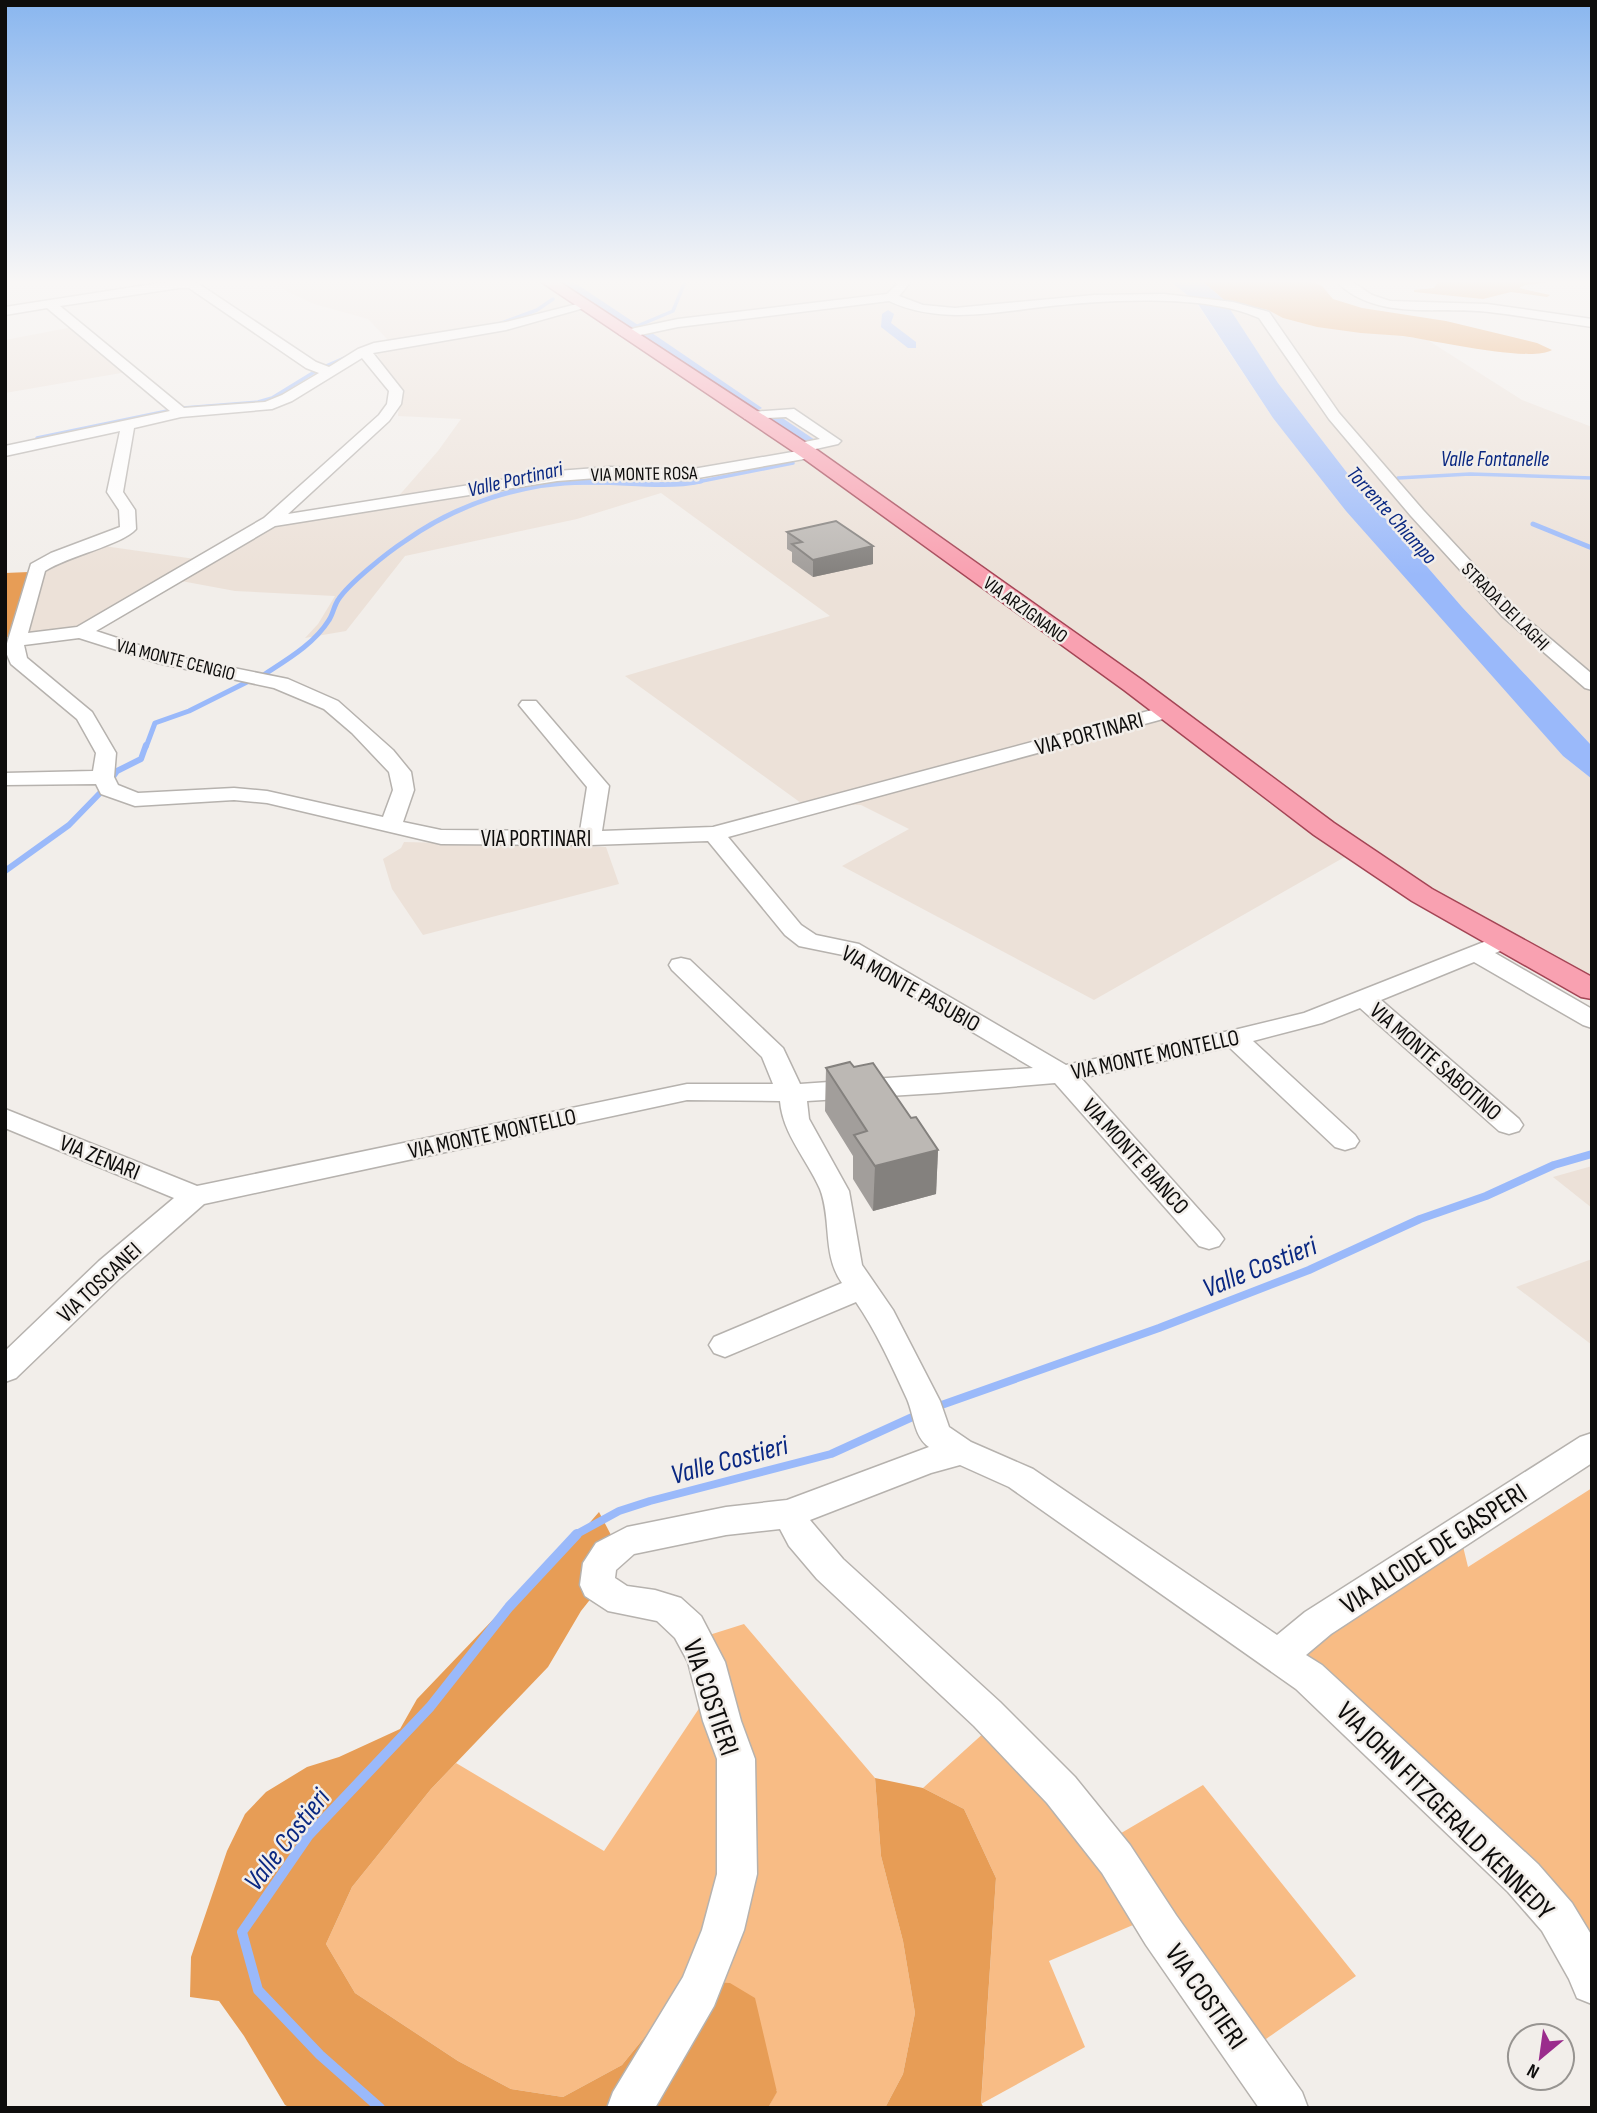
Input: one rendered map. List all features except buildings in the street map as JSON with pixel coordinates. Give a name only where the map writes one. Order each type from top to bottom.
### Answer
[{"type":"main road","name":"VIA ARZIGNANO","points":[[692,378],[804,451],[1167,712],[1324,829],[1422,895],[1592,990]]},
{"type":"street","points":[[138,378],[181,413]]},
{"type":"street","points":[[5,451],[181,413],[267,406],[287,398],[318,378]]},
{"type":"street","name":"VIA MONTE CENGIO","points":[[81,632],[270,522],[384,418],[394,404],[396,391],[386,378]]},
{"type":"street","name":"STRADA DEI LAGHI","points":[[1307,378],[1334,416],[1508,612],[1592,684]]},
{"type":"street","points":[[750,416],[789,412],[833,441],[804,451]]},
{"type":"street","points":[[5,779],[103,777],[106,753],[85,716],[18,660],[14,648],[37,568],[46,561],[128,530],[127,510],[115,492],[128,430],[124,425]]},
{"type":"street","points":[[16,436],[32,445]]},
{"type":"street","name":"VIA MONTE ROSA","points":[[270,522],[557,476],[610,472],[687,475],[804,451]]},
{"type":"street","points":[[16,641],[57,633],[81,632]]},
{"type":"street","name":"VIA MONTE CENGIO","points":[[81,632],[144,654],[268,680],[305,691],[333,706],[398,765],[404,778],[405,792],[390,825]]},
{"type":"street","points":[[529,705],[598,786],[590,838]]},
{"type":"street","name":"VIA PORTINARI","points":[[103,777],[109,789],[135,800],[234,794],[256,796],[441,837],[590,838],[714,834],[1167,712]]},
{"type":"street","name":"VIA MONTE PASUBIO","points":[[714,834],[793,930],[807,941],[850,949],[1062,1074]]},
{"type":"street","name":"VIA MONTE MONTELLO","points":[[195,1196],[687,1092],[790,1093],[964,1083],[1062,1074],[1234,1038],[1314,1017],[1504,941]]},
{"type":"street","points":[[1475,952],[1592,1020]]},
{"type":"street","points":[[681,965],[774,1054],[790,1093],[795,1119],[835,1191],[847,1267],[878,1310],[947,1443],[1021,1478],[1192,1598],[1279,1655]]},
{"type":"street","name":"VIA MONTE SABOTINO","points":[[1364,998],[1509,1125]]},
{"type":"street","points":[[1234,1038],[1345,1141]]},
{"type":"street","name":"VIA MONTE BIANCO","points":[[1062,1074],[1209,1238]]},
{"type":"street","name":"VIA ZENARI","points":[[5,1118],[195,1196]]},
{"type":"street","name":"VIA TOSCANEI","points":[[5,1370],[110,1269],[195,1196]]},
{"type":"street","points":[[725,1345],[862,1287]]},
{"type":"street","name":"VIA COSTIERI","points":[[629,2108],[699,1991],[723,1930],[737,1874],[736,1759],[728,1744],[701,1646],[691,1630],[671,1610],[618,1599],[598,1585],[596,1574],[603,1558],[613,1548],[627,1541],[726,1521],[789,1514],[924,1462],[947,1443]]},
{"type":"street","name":"VIA ALCIDE DE GASPERI","points":[[1279,1655],[1318,1623],[1592,1446]]},
{"type":"street","name":"VIA COSTIERI","points":[[789,1514],[802,1536],[830,1569],[987,1714],[1061,1790],[1116,1859],[1161,1930],[1286,2108]]},
{"type":"street","name":"VIA JOHN FITZGERALD KENNEDY","points":[[1279,1655],[1309,1677],[1523,1878],[1557,1917],[1588,1970],[1592,1983]]},
{"type":"shaded area","points":[[5,378],[94,378],[5,393]]},
{"type":"shaded area","points":[[392,378],[1246,378],[1273,418],[1563,756],[1592,779],[1592,992],[1357,850],[1094,1000],[842,866],[909,829],[861,805],[801,803],[625,676],[830,616],[661,493],[577,519],[405,556],[346,631],[305,638],[318,624],[335,596],[235,591],[165,578],[84,626],[8,637],[29,572],[97,545],[195,559],[273,518],[396,499],[438,451],[461,419],[398,416],[400,391]]},
{"type":"shaded area","points":[[1274,378],[1487,378],[1522,400],[1592,427],[1592,746],[1462,607],[1358,487]]},
{"type":"shaded area","points":[[29,572],[8,637],[5,638],[5,573]]},
{"type":"shaded area","points":[[404,842],[606,847],[619,884],[423,935],[392,889],[383,859],[401,848]]},
{"type":"shaded area","points":[[1592,1166],[1592,1208],[1553,1177]]},
{"type":"shaded area","points":[[1592,1259],[1592,1345],[1516,1287]]},
{"type":"shaded area","points":[[1592,1488],[1592,2010],[1579,1969],[1533,1896],[1285,1651],[1460,1534],[1468,1567]]},
{"type":"shaded area","points":[[599,1512],[623,1558],[581,1611],[548,1667],[431,1789],[352,1887],[326,1944],[355,1993],[458,2061],[511,2089],[563,2097],[622,2065],[690,1981],[730,1983],[755,1998],[777,2092],[768,2108],[291,2108],[285,2105],[244,2036],[219,2001],[190,1997],[191,1957],[227,1851],[245,1814],[266,1792],[307,1767],[339,1757],[400,1729],[417,1699],[506,1606],[564,1552]]},
{"type":"shaded area","points":[[744,1624],[875,1778],[881,1856],[903,1941],[915,2013],[903,2074],[885,2108],[768,2108],[777,2091],[690,1981],[622,2065],[563,2097],[511,2089],[458,2061],[355,1993],[326,1944],[352,1887],[431,1789],[456,1763],[604,1851],[718,1680],[706,1636]]},
{"type":"shaded area","points":[[986,1731],[1094,1849],[1203,1785],[1356,1976],[1256,2046],[1161,1913],[1049,1961],[1085,2047],[981,2104],[996,1878],[964,1809],[923,1788]]},
{"type":"shaded area","points":[[875,1778],[923,1788],[964,1809],[996,1878],[981,2103],[984,2108],[885,2108],[903,2074],[915,2013],[903,1941],[881,1856]]},
{"type":"water","points":[[1246,378],[1274,378],[1358,487],[1462,607],[1592,746],[1592,779],[1563,756],[1346,511],[1273,418]]},
{"type":"waterway","points":[[183,408],[258,402],[272,398],[305,378]]},
{"type":"waterway","points":[[710,378],[755,408]]},
{"type":"waterway","points":[[37,438],[172,410]]},
{"type":"waterway","points":[[773,418],[808,440]]},
{"type":"waterway","name":"Valle Portinari","points":[[692,483],[793,463]]},
{"type":"waterway","name":"Valle Fontanelle","points":[[1398,478],[1470,474],[1592,478]]},
{"type":"waterway","name":"Valle Portinari","points":[[265,674],[316,636],[329,620],[343,593],[379,560],[425,528],[468,506],[513,491],[560,483],[672,484],[701,481]]},
{"type":"waterway","name":"Valle Portinari","points":[[574,483],[618,483]]},
{"type":"waterway","points":[[1533,524],[1592,548]]},
{"type":"waterway","name":"Valle Portinari","points":[[146,747],[155,723],[189,711],[247,682]]},
{"type":"waterway","name":"Valle Portinari","points":[[112,778],[117,771],[141,759],[146,745]]},
{"type":"waterway","name":"Valle Portinari","points":[[5,871],[69,825],[102,791]]},
{"type":"waterway","name":"Valle Costieri","points":[[933,1408],[1159,1328],[1309,1270],[1420,1219],[1486,1196],[1554,1165],[1592,1154]]},
{"type":"waterway","name":"Valle Costieri","points":[[575,1535],[619,1511],[650,1501],[831,1454],[919,1414]]},
{"type":"waterway","name":"Valle Costieri","points":[[380,2108],[320,2055],[258,1990],[242,1932],[309,1835],[430,1707],[509,1607],[577,1534]]},
{"type":"water label","name":"Torrente Chiampo","points":[[1392,515]]}]
